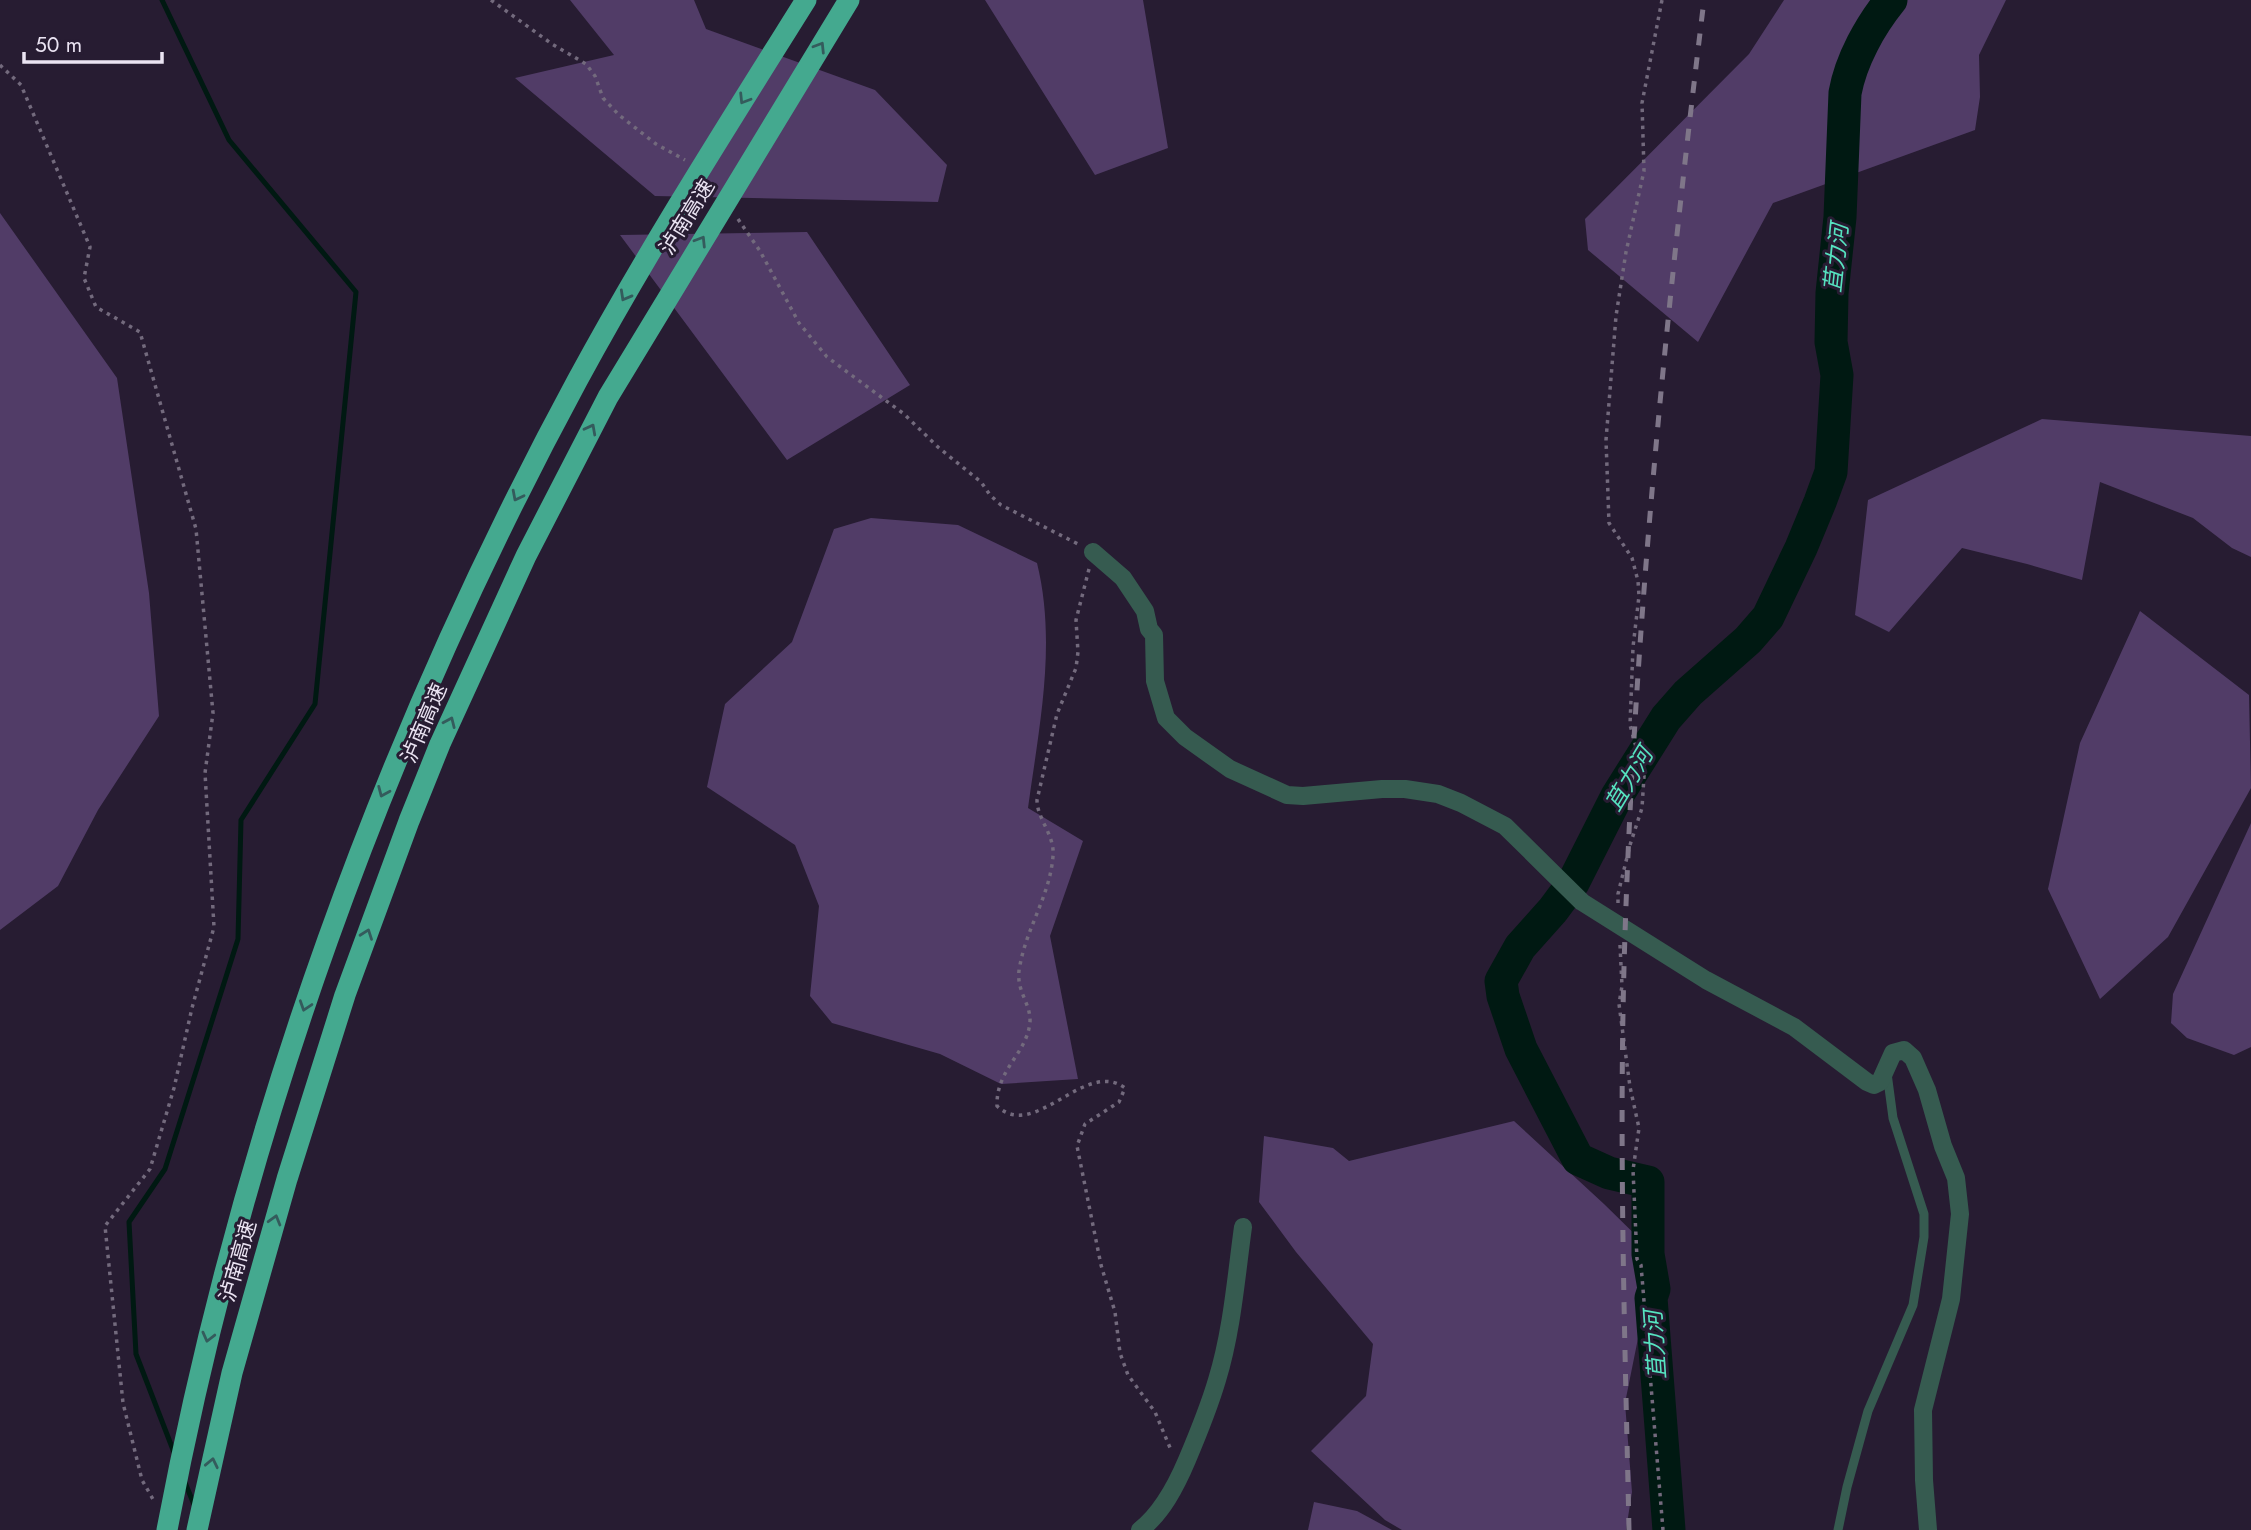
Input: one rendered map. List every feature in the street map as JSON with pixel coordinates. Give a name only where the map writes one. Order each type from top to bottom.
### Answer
[{"type":"highway","name":"泸南高速","points":[[167,1530],[197,1385],[253,1169],[312,983],[376,808],[455,626],[520,491],[578,380],[658,236],[806,0]]},
{"type":"highway","name":"泸南高速","points":[[197,1530],[232,1373],[255,1286],[345,995],[435,757],[486,640],[608,397],[849,0]]},
{"type":"street","points":[[1093,552],[1122,578],[1145,611],[1149,629],[1154,635],[1155,681],[1166,718],[1185,737],[1230,769],[1287,795],[1405,789],[1446,796],[1506,826],[1583,902],[1706,980],[1794,1027],[1867,1082],[1877,1084],[1897,1051],[1904,1051],[1913,1058],[1927,1090],[1959,1189],[1960,1223],[1951,1299],[1923,1410],[1928,1530]]},
{"type":"street","points":[[1140,1530],[1164,1504],[1177,1482],[1217,1379],[1243,1227]]},
{"type":"lane","points":[[1838,1530],[1868,1410],[1913,1305],[1924,1237],[1924,1214],[1893,1118],[1886,1068]]},
{"type":"path","points":[[491,0],[552,44],[586,64],[595,76],[603,98],[619,114],[656,144],[695,166]]},
{"type":"path","points":[[1662,0],[1642,103],[1644,171],[1626,252],[1616,316],[1606,440],[1609,457],[1609,523],[1632,558],[1638,581],[1630,726],[1644,776],[1642,808],[1618,894],[1622,986],[1619,1004],[1630,1087],[1639,1128],[1633,1170],[1637,1259],[1642,1265],[1663,1530]]},
{"type":"path","points":[[0,65],[21,85],[90,247],[84,278],[96,307],[140,332],[196,529],[213,713],[205,774],[214,927],[174,1088],[150,1169],[105,1226],[123,1403],[142,1480],[158,1508]]},
{"type":"path","points":[[738,218],[760,251],[799,323],[827,357],[904,414],[939,448],[981,482],[993,499],[1093,552],[1076,620],[1076,668],[1057,714],[1037,800],[1053,854],[1046,892],[1019,970],[1018,985],[1030,1021],[1023,1043],[999,1083],[996,1091],[997,1106],[1009,1114],[1024,1114],[1039,1110],[1097,1082],[1112,1081],[1125,1088],[1119,1102],[1086,1124],[1077,1146],[1101,1265],[1115,1312],[1120,1353],[1128,1375],[1155,1412],[1177,1464],[1177,1482]]},
{"type":"shaded area","points":[[570,0],[694,0],[706,29],[875,90],[947,165],[938,202],[655,196],[515,78],[614,55]]},
{"type":"shaded area","points":[[985,0],[1143,0],[1168,148],[1095,175]]},
{"type":"shaded area","points":[[1784,0],[2006,0],[1979,55],[1980,97],[1975,130],[1773,203],[1698,342],[1588,250],[1585,219],[1749,54]]},
{"type":"shaded area","points":[[0,213],[117,378],[149,593],[159,716],[98,810],[58,886],[0,930]]},
{"type":"shaded area","points":[[807,232],[910,385],[787,460],[620,235]]},
{"type":"shaded area","points":[[2042,419],[2251,436],[2251,557],[2232,548],[2193,518],[2100,482],[2082,580],[1962,548],[1889,632],[1855,615],[1868,500]]},
{"type":"shaded area","points":[[871,518],[958,525],[1037,563],[1043,593],[1046,655],[1041,716],[1028,808],[1083,841],[1050,936],[1078,1079],[1001,1084],[940,1054],[832,1023],[810,996],[819,906],[795,845],[707,787],[725,704],[792,642],[834,529]]},
{"type":"shaded area","points":[[2140,611],[2249,695],[2251,788],[2168,937],[2100,999],[2048,889],[2080,743]]},
{"type":"shaded area","points":[[2251,823],[2251,1047],[2234,1055],[2187,1038],[2171,1023],[2173,994]]},
{"type":"shaded area","points":[[1514,1121],[1655,1254],[1625,1403],[1632,1492],[1626,1530],[1402,1530],[1385,1520],[1311,1451],[1366,1396],[1373,1344],[1296,1252],[1259,1202],[1264,1136],[1333,1148],[1349,1161]]},
{"type":"shaded area","points":[[1314,1502],[1357,1511],[1392,1530],[1308,1530]]},
{"type":"waterway","points":[[162,0],[229,140],[356,292],[315,704],[241,820],[238,939],[165,1169],[129,1222],[136,1354],[175,1455]]},
{"type":"waterway","name":"苴力河","points":[[1669,1530],[1651,1298],[1654,1289],[1648,1254],[1648,1182],[1609,1173],[1578,1159],[1521,1049],[1503,996],[1501,981],[1520,947],[1573,883],[1617,796],[1666,718],[1688,693],[1748,640],[1768,617],[1820,502],[1831,472],[1837,375],[1831,342],[1832,293],[1840,217],[1845,93],[1862,44],[1891,0]]},
{"type":"waterway","points":[[184,1480],[195,1507]]},
{"type":"railway","points":[[1629,1530],[1622,1108],[1628,846],[1653,483],[1676,241],[1704,0]]}]
